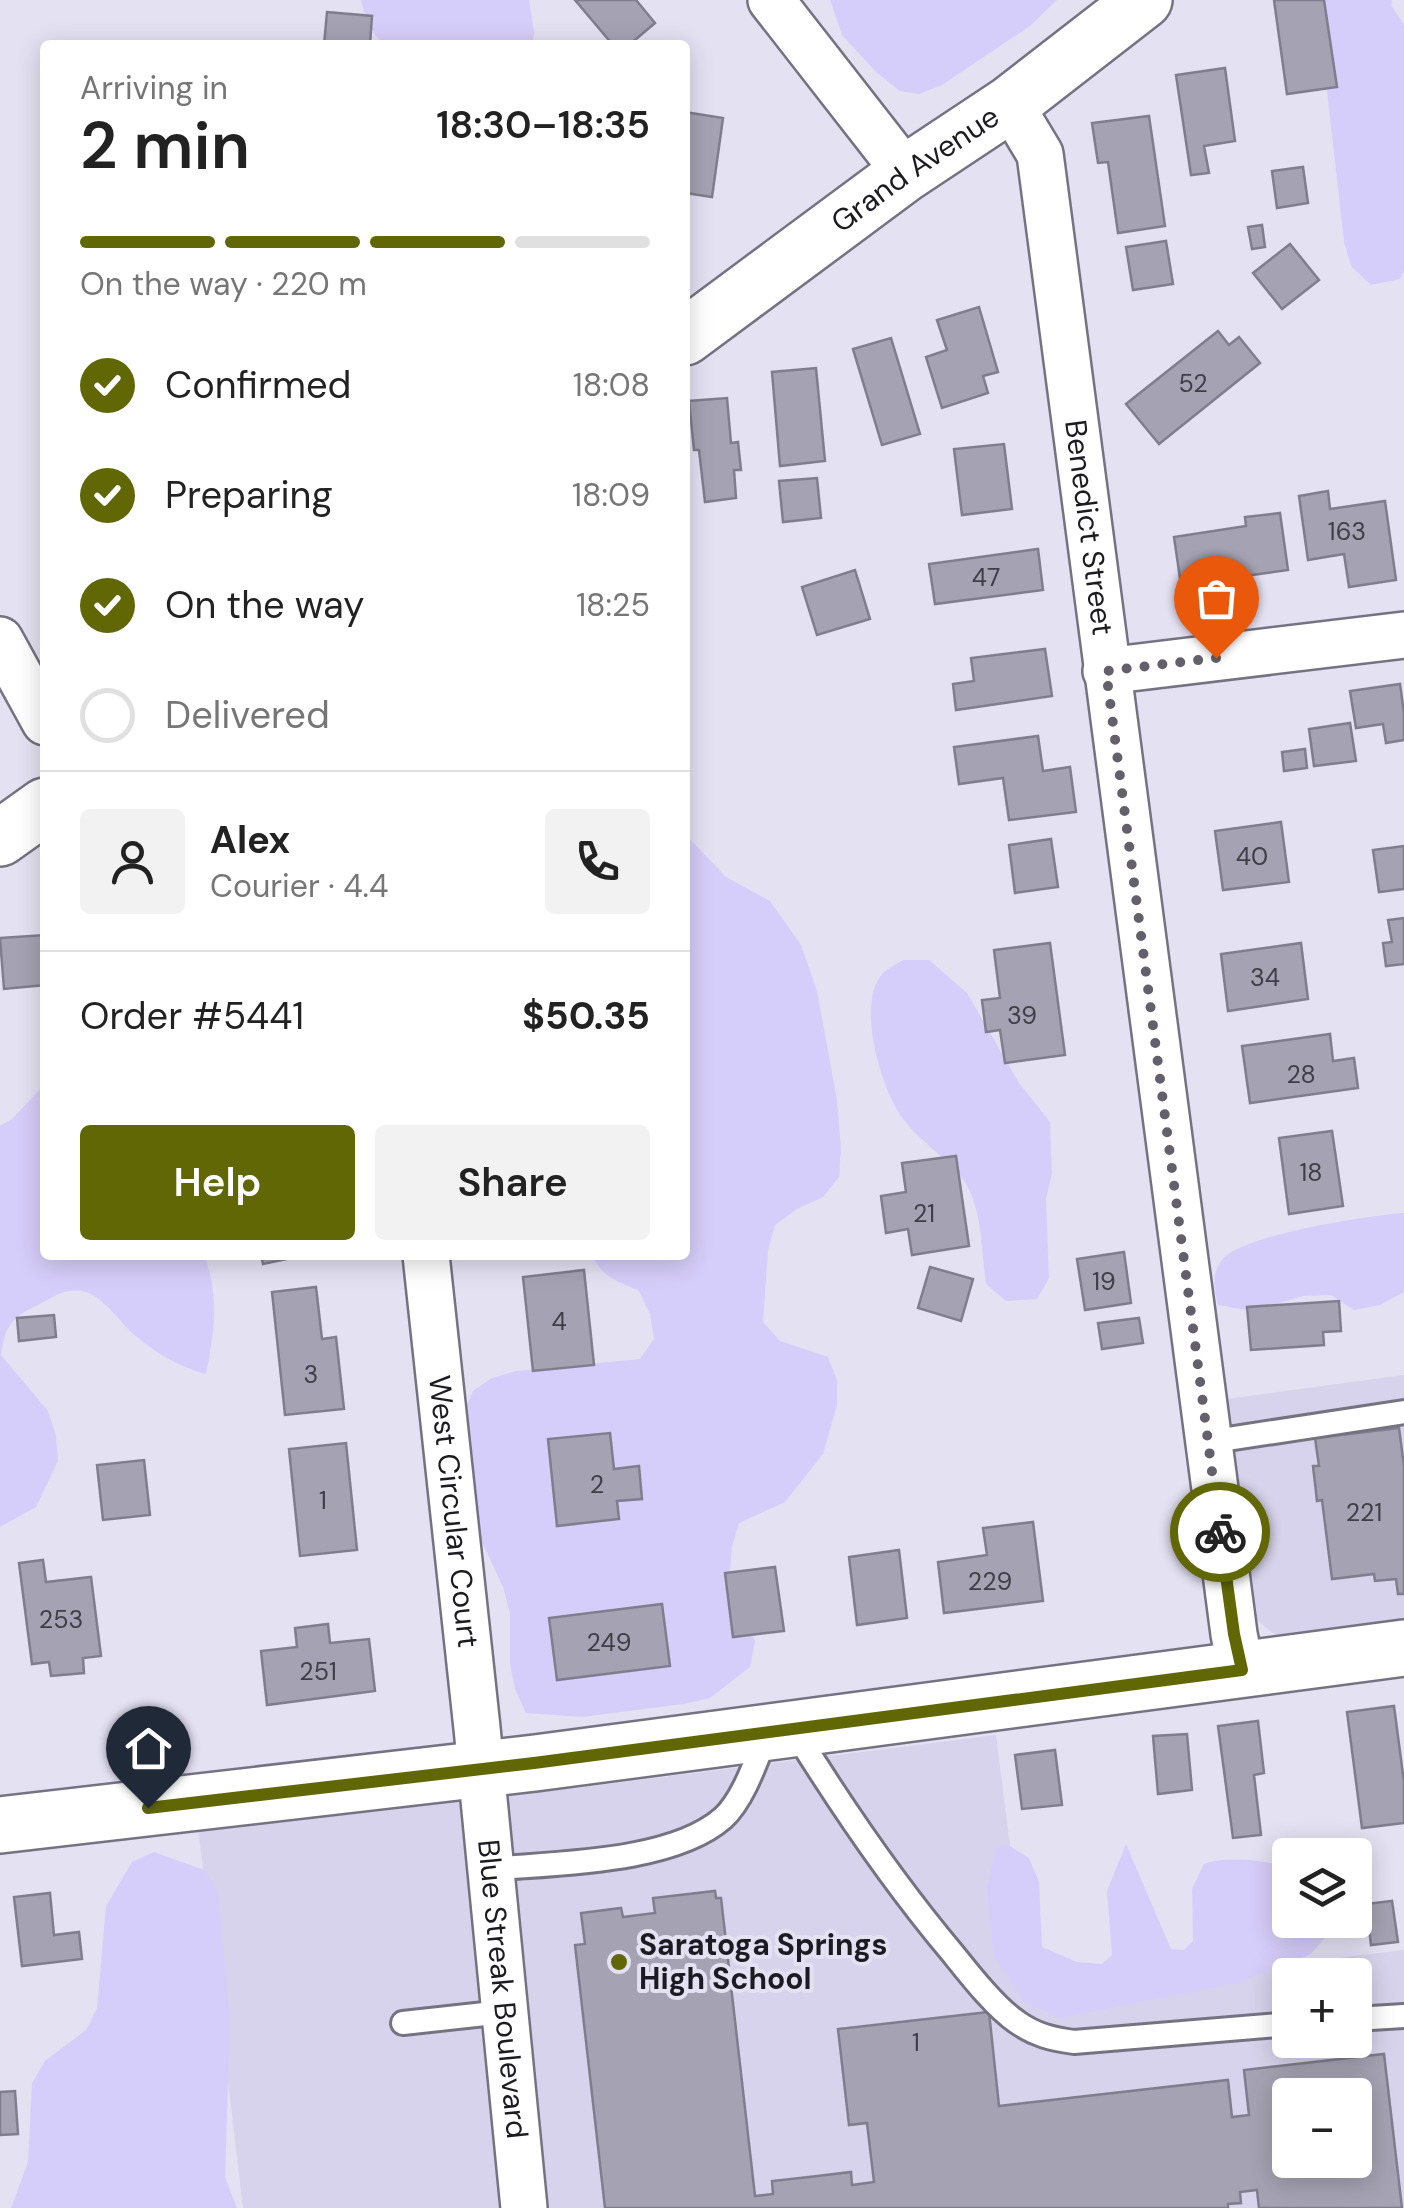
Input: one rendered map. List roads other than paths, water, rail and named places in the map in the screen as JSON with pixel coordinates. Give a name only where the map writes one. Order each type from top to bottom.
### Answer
[{"type":"street","points":[[771,0],[906,172]]},
{"type":"street","name":"Grand Avenue","points":[[690,333],[906,172],[1010,104],[1144,0]]},
{"type":"street","name":"Benedict Street","points":[[1010,104],[1040,154],[1208,1442],[1242,1670]]},
{"type":"street","points":[[1106,671],[1404,635]]},
{"type":"street","points":[[0,640],[40,713]]},
{"type":"street","points":[[0,838],[40,810]]},
{"type":"street","name":"West Circular Court","points":[[427,1260],[481,1770]]},
{"type":"street","points":[[0,1825],[481,1770],[1404,1648]]},
{"type":"street","name":"Blue Streak Boulevard","points":[[481,1770],[524,2208]]},
{"type":"lane","points":[[1208,1442],[1404,1412]]},
{"type":"lane","points":[[489,1869],[634,1855],[688,1840],[724,1817],[781,1731],[920,1915],[1014,2021],[1044,2038],[1074,2042],[1272,2026]]},
{"type":"lane","points":[[403,2023],[503,2012]]},
{"type":"lane","points":[[1372,2017],[1404,2016]]},
{"type":"place","name":"Saratoga Springs High School","points":[[619,1962]]}]
